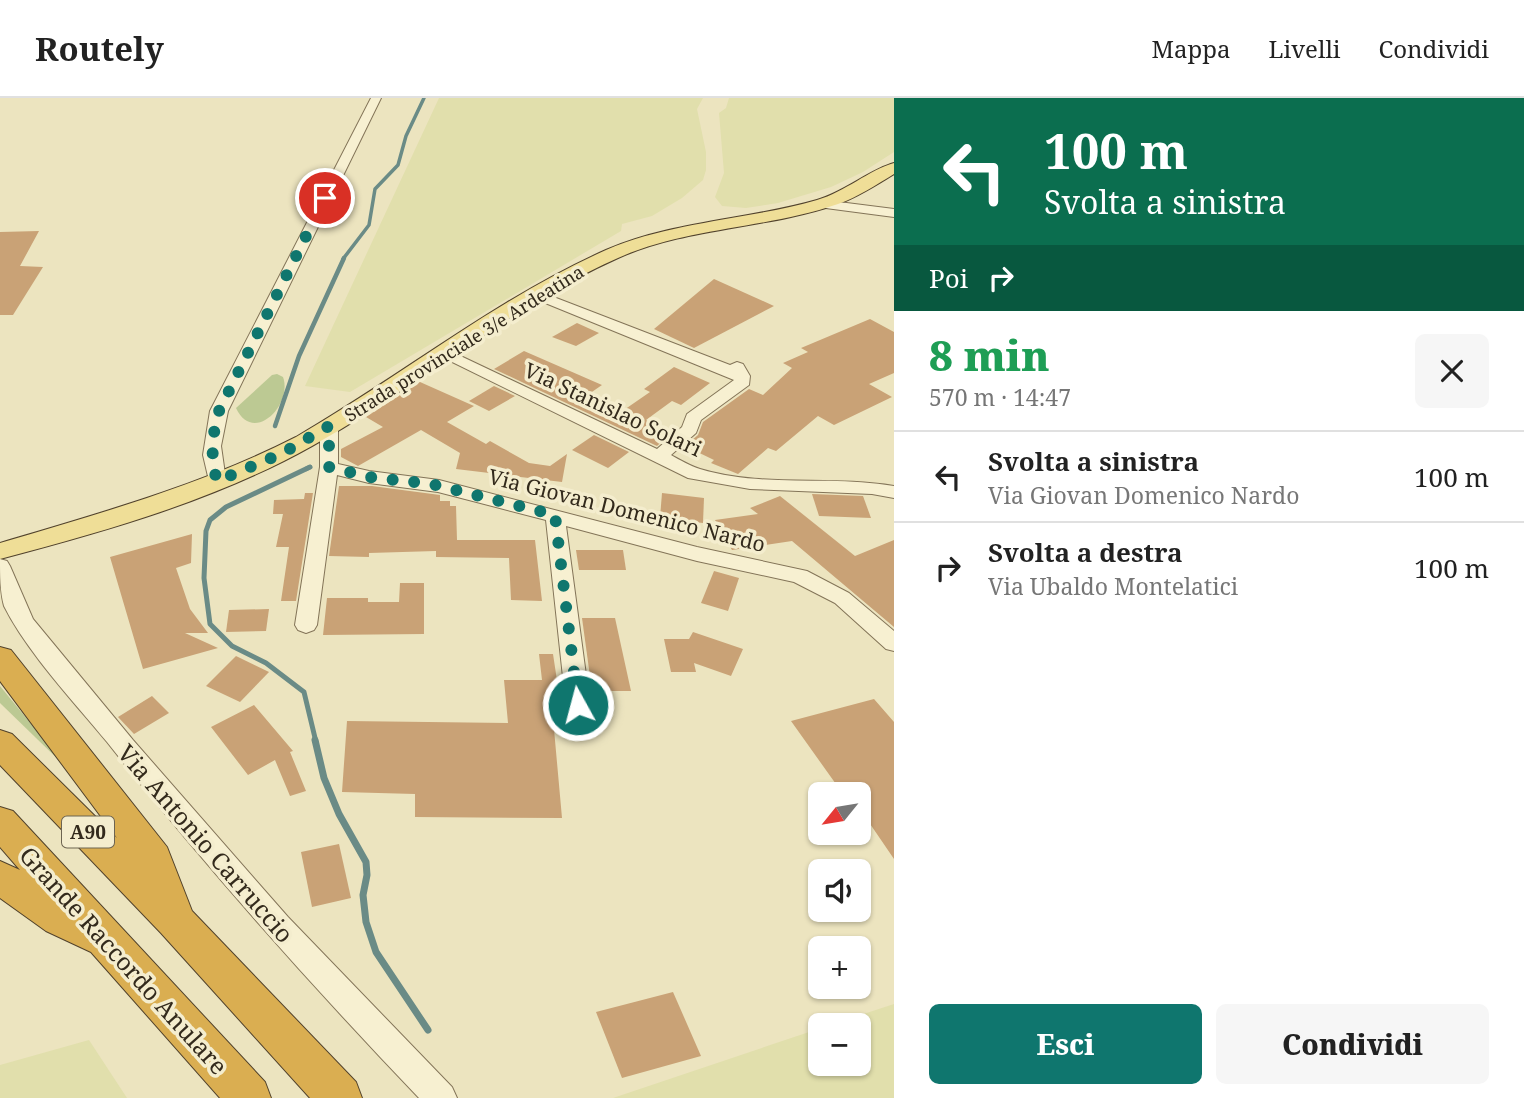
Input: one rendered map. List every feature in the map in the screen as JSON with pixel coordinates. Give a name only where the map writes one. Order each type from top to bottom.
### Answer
[{"type":"highway","points":[[0,658],[154,858],[175,921]]},
{"type":"highway","name":"A90","points":[[0,743],[175,921],[340,1098]]},
{"type":"highway","name":"Grande Raccordo Anulare","points":[[0,822],[249,1098]]},
{"type":"highway","points":[[0,877],[60,919],[109,943]]},
{"type":"main road","name":"Strada provinciale 3/e Ardeatina","points":[[0,551],[217,481],[281,454],[538,295],[604,258],[660,236],[823,204],[894,168]]},
{"type":"street","points":[[217,481],[212,439],[219,411],[376,98]]},
{"type":"street","points":[[823,204],[894,213]]},
{"type":"street","points":[[538,295],[742,376],[742,382],[693,418],[690,429],[658,457]]},
{"type":"street","name":"Via Stanislao Solari","points":[[444,354],[695,474],[714,479],[872,488],[894,492]]},
{"type":"street","points":[[306,625],[329,467],[329,426]]},
{"type":"street","name":"Via Giovan Domenico Nardo","points":[[329,467],[369,477],[431,484],[697,554],[808,580],[842,598],[894,643]]},
{"type":"street","points":[[555,515],[578,705]]},
{"type":"street","name":"Via Antonio Carruccio","points":[[0,566],[14,605],[25,624],[119,744],[340,994],[442,1098]]},
{"type":"shaded area","points":[[439,98],[703,98],[697,109],[706,152],[706,170],[703,180],[682,198],[652,216],[622,224],[621,231],[350,392],[305,386]]},
{"type":"shaded area","points":[[729,98],[894,98],[894,152],[863,172],[831,187],[778,203],[746,208],[722,206],[715,197],[724,173],[719,113],[726,108]]},
{"type":"shaded area","points":[[894,1004],[894,1098],[613,1098],[808,1032],[808,1076],[871,1076],[871,1013],[867,1013]]},
{"type":"shaded area","points":[[89,1040],[127,1098],[0,1098],[0,1065]]},
{"type":"green space","points":[[272,375],[283,377],[285,388],[277,409],[261,422],[252,423],[243,418],[236,408]]},
{"type":"green space","points":[[0,686],[68,769],[0,703]]},
{"type":"building","points":[[39,231],[20,266],[43,267],[13,315],[0,315],[0,232]]},
{"type":"building","points":[[714,279],[774,306],[694,348],[654,329]]},
{"type":"building","points":[[870,319],[894,332],[894,373],[869,384],[892,397],[834,425],[818,416],[776,451],[768,448],[738,474],[711,463],[714,460],[685,446],[698,435],[703,422],[749,389],[763,395],[792,368],[783,363],[808,352],[801,348]]},
{"type":"building","points":[[577,323],[599,333],[576,346],[552,337]]},
{"type":"building","points":[[524,351],[602,385],[586,396],[621,412],[650,392],[644,389],[674,367],[710,383],[681,405],[672,401],[646,420],[671,433],[657,446],[494,369]]},
{"type":"building","points":[[420,382],[474,406],[447,422],[486,444],[490,441],[529,463],[550,466],[567,454],[562,482],[456,469],[460,453],[421,430],[358,466],[341,457],[341,449],[383,427],[366,417]]},
{"type":"building","points":[[494,386],[515,396],[489,411],[469,401]]},
{"type":"building","points":[[594,435],[629,452],[608,468],[572,450]]},
{"type":"building","points":[[339,486],[372,486],[440,495],[440,501],[450,501],[450,506],[456,506],[457,540],[535,540],[542,601],[511,600],[509,558],[436,557],[436,551],[369,553],[369,557],[329,556]]},
{"type":"building","points":[[305,493],[313,493],[296,601],[281,601],[289,547],[276,547],[283,514],[273,514],[274,500],[304,499]]},
{"type":"building","points":[[662,493],[704,498],[703,523],[660,518]]},
{"type":"building","points":[[812,494],[863,496],[871,518],[819,516]]},
{"type":"building","points":[[780,496],[855,556],[894,540],[894,627],[792,541],[732,550],[715,520],[758,514],[750,508]]},
{"type":"building","points":[[192,534],[191,563],[176,568],[190,609],[208,633],[185,633],[218,648],[143,669],[110,557]]},
{"type":"building","points":[[576,550],[623,550],[626,570],[579,570]]},
{"type":"building","points":[[714,571],[739,578],[728,611],[701,603]]},
{"type":"building","points":[[400,583],[424,583],[424,634],[323,635],[327,598],[368,598],[368,602],[399,602]]},
{"type":"building","points":[[269,609],[266,631],[226,632],[229,610]]},
{"type":"building","points":[[582,618],[615,618],[631,691],[592,691]]},
{"type":"building","points":[[693,632],[743,649],[731,676],[694,663],[696,672],[671,672],[664,639],[689,639]]},
{"type":"building","points":[[539,654],[553,654],[561,707],[552,707],[562,818],[415,817],[415,794],[342,792],[347,721],[508,723],[504,680],[542,680]]},
{"type":"building","points":[[236,656],[269,672],[240,702],[206,686]]},
{"type":"building","points":[[152,696],[169,713],[134,734],[118,717]]},
{"type":"building","points":[[874,699],[894,722],[894,859],[872,827],[872,782],[834,782],[791,721]]},
{"type":"building","points":[[254,705],[293,751],[290,752],[306,791],[290,796],[275,760],[248,775],[211,727]]},
{"type":"building","points":[[339,844],[351,898],[312,907],[301,852]]},
{"type":"building","points":[[673,992],[701,1056],[622,1078],[596,1012]]},
{"type":"waterway","points":[[343,259],[369,225],[375,189],[398,165],[406,136],[424,98]]},
{"type":"waterway","points":[[275,426],[299,356],[344,258]]},
{"type":"waterway","points":[[306,469],[310,467],[226,507],[210,520],[206,531],[204,578],[210,624],[232,646],[266,663],[304,692],[316,742]]},
{"type":"waterway","points":[[315,740],[324,778],[339,814],[366,862],[367,875],[363,895],[366,922],[376,952],[428,1030]]},
{"type":"route","points":[[325,198],[219,411],[212,439],[217,481],[281,454],[329,426],[329,467],[369,477],[422,482],[555,515],[578,705]]}]
